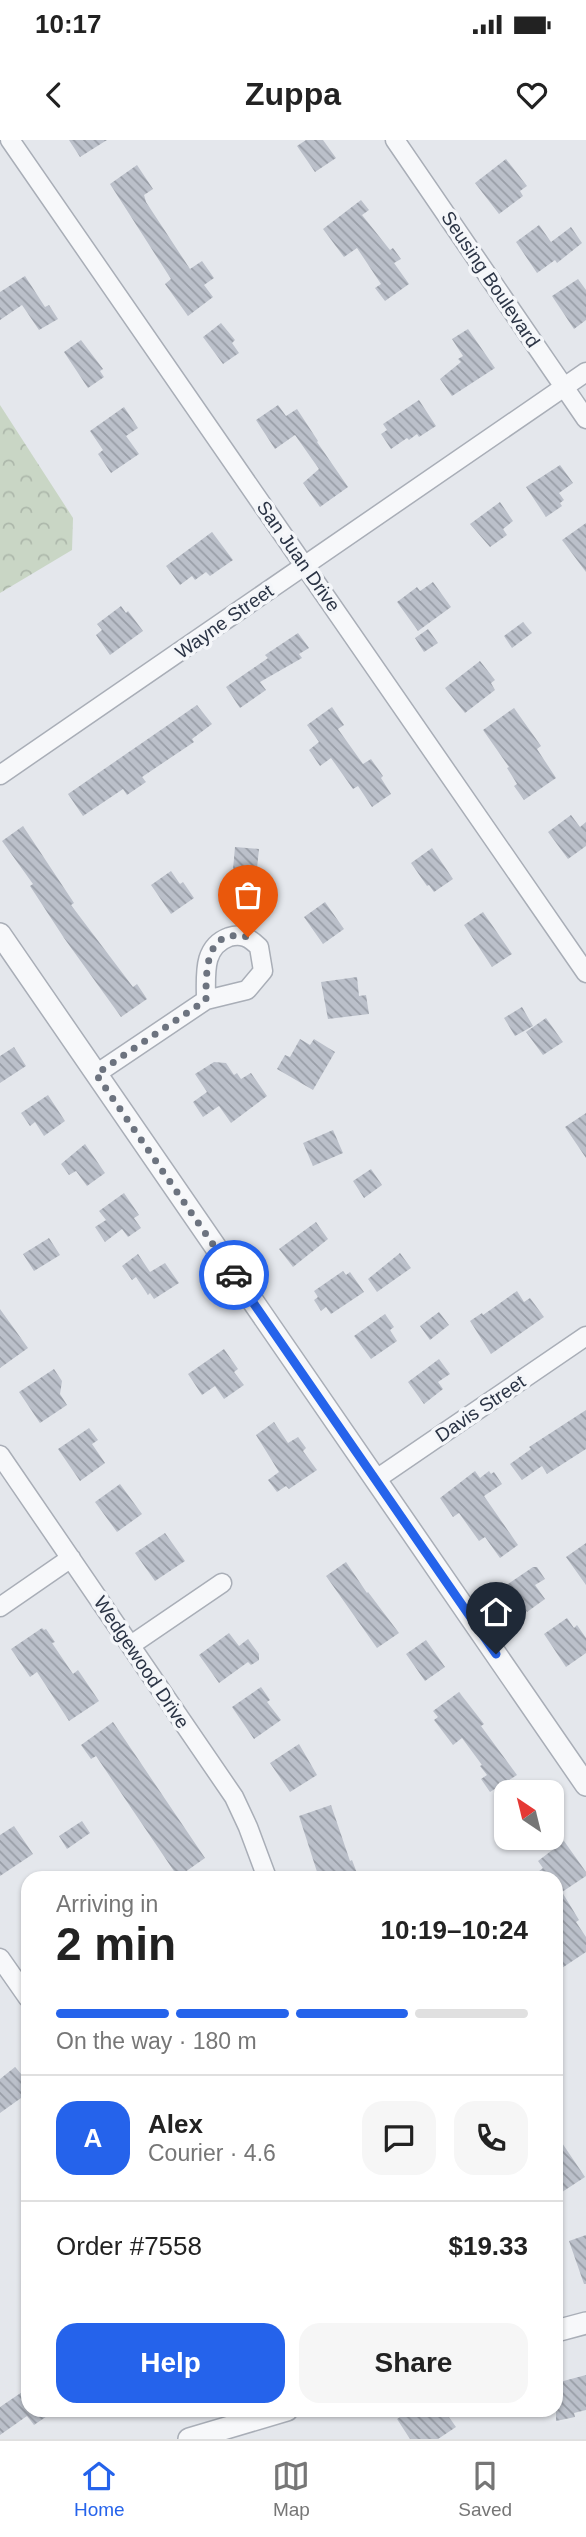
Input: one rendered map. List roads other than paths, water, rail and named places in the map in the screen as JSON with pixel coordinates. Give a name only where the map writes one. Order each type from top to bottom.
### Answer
[{"type":"street","name":"San Juan Drive","points":[[10,140],[586,973]]},
{"type":"street","name":"Seusing Boulevard","points":[[395,140],[586,419]]},
{"type":"street","name":"Wayne Street","points":[[0,775],[586,372]]},
{"type":"street","points":[[0,934],[586,1785]]},
{"type":"street","points":[[96,1074],[206,1000]]},
{"type":"street","name":"Davis Street","points":[[375,1480],[586,1336]]},
{"type":"street","name":"Wedgewood Drive","points":[[0,1455],[234,1797],[264,1871]]},
{"type":"street","points":[[0,1607],[71,1558]]},
{"type":"street","points":[[131,1645],[222,1583]]},
{"type":"street","points":[[0,1958],[21,1988]]},
{"type":"street","points":[[563,2326],[586,2323]]},
{"type":"street","points":[[189,2439],[263,2417]]}]
